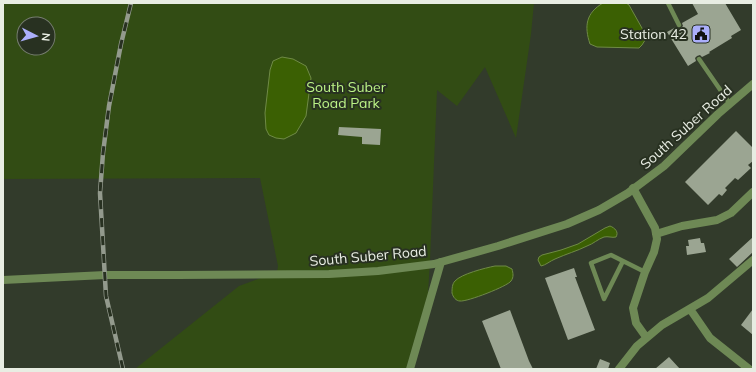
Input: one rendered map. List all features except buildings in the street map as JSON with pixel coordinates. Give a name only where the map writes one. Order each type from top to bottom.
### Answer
[{"type":"street","name":"South Suber Road","points":[[3,280],[105,275],[329,274],[434,264],[567,224],[599,210],[647,180],[664,166],[718,114],[753,84]]},
{"type":"street","points":[[634,188],[655,228],[657,239],[654,252],[645,272],[633,308],[636,323],[646,337]]},
{"type":"street","points":[[656,234],[682,226],[717,220],[731,214],[753,192]]},
{"type":"street","points":[[619,369],[646,337],[662,325],[708,298],[753,260]]},
{"type":"street","points":[[410,369],[441,262]]},
{"type":"street","points":[[690,308],[710,338],[750,369]]},
{"type":"lane","points":[[668,3],[679,25]]},
{"type":"lane","points":[[699,59],[730,104]]},
{"type":"lane","points":[[623,261],[604,299],[591,263],[611,255],[623,261],[645,272]]},
{"type":"green space","name":"South Suber Road Park","points":[[3,3],[534,3],[516,138],[485,67],[457,106],[437,90],[428,294],[406,369],[135,369],[239,286],[277,272],[278,266],[260,178],[3,179]]},
{"type":"shaded area","points":[[603,3],[626,3],[629,5],[647,37],[639,48],[597,47],[590,44],[587,31],[588,20],[593,11]]},
{"type":"shaded area","points":[[282,57],[293,59],[306,66],[311,78],[306,116],[296,133],[284,139],[269,135],[266,129],[265,113],[270,70],[273,61]]},
{"type":"shaded area","points":[[610,226],[616,230],[616,237],[604,237],[541,266],[538,260],[542,255],[578,244]]},
{"type":"shaded area","points":[[495,266],[506,266],[512,269],[513,276],[511,281],[495,290],[464,301],[457,300],[454,297],[452,287],[458,278]]},
{"type":"railway","points":[[123,369],[106,296],[100,193],[109,106],[121,44],[131,3]]},
{"type":"place","name":"Station 42","points":[[701,34]]}]
